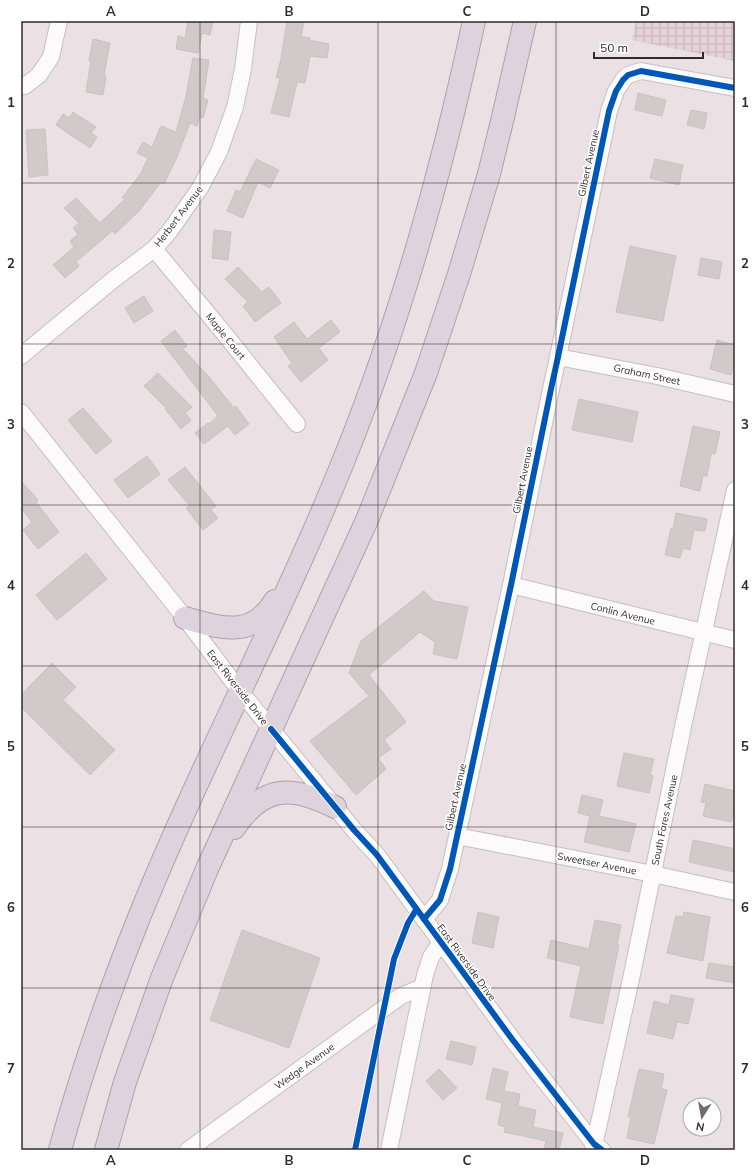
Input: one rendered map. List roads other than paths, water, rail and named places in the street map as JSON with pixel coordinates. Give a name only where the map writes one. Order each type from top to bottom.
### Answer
[{"type":"highway","points":[[60,1150],[103,1010],[140,914],[305,550],[343,461],[374,380],[398,310],[443,158],[474,21]]},
{"type":"highway","points":[[106,1150],[125,1082],[162,978],[207,870],[367,520],[426,373],[459,274],[489,174],[504,117],[525,21]]},
{"type":"highway","points":[[185,618],[225,627],[245,627],[252,624],[262,617],[271,606],[305,550]]},
{"type":"highway","points":[[207,870],[242,817],[260,800],[279,793],[297,793],[310,796],[335,807]]},
{"type":"street","points":[[25,86],[39,75],[51,57],[59,21]]},
{"type":"street","name":"Herbert Avenue","points":[[21,356],[114,279],[154,249],[200,188],[219,152],[235,106],[243,70],[249,21]]},
{"type":"street","name":"Gilbert Avenue","points":[[424,919],[440,900],[445,888],[458,836],[602,142],[616,91],[628,75],[641,71],[735,88]]},
{"type":"street","name":"Maple Court","points":[[154,249],[297,424]]},
{"type":"street","name":"Graham Street","points":[[558,357],[657,376],[735,394]]},
{"type":"street","name":"East Riverside Drive","points":[[21,412],[185,618],[240,691],[335,807],[377,854],[512,1039],[596,1148]]},
{"type":"street","name":"South Fares Avenue","points":[[596,1148],[684,722],[735,490]]},
{"type":"street","name":"Conlin Avenue","points":[[511,585],[704,634],[735,640]]},
{"type":"street","name":"Sweetser Avenue","points":[[458,836],[653,874],[735,892]]},
{"type":"street","points":[[389,1150],[405,1078],[422,987],[431,957],[441,942]]},
{"type":"street","name":"Wedge Avenue","points":[[188,1150],[401,996],[422,987]]}]
